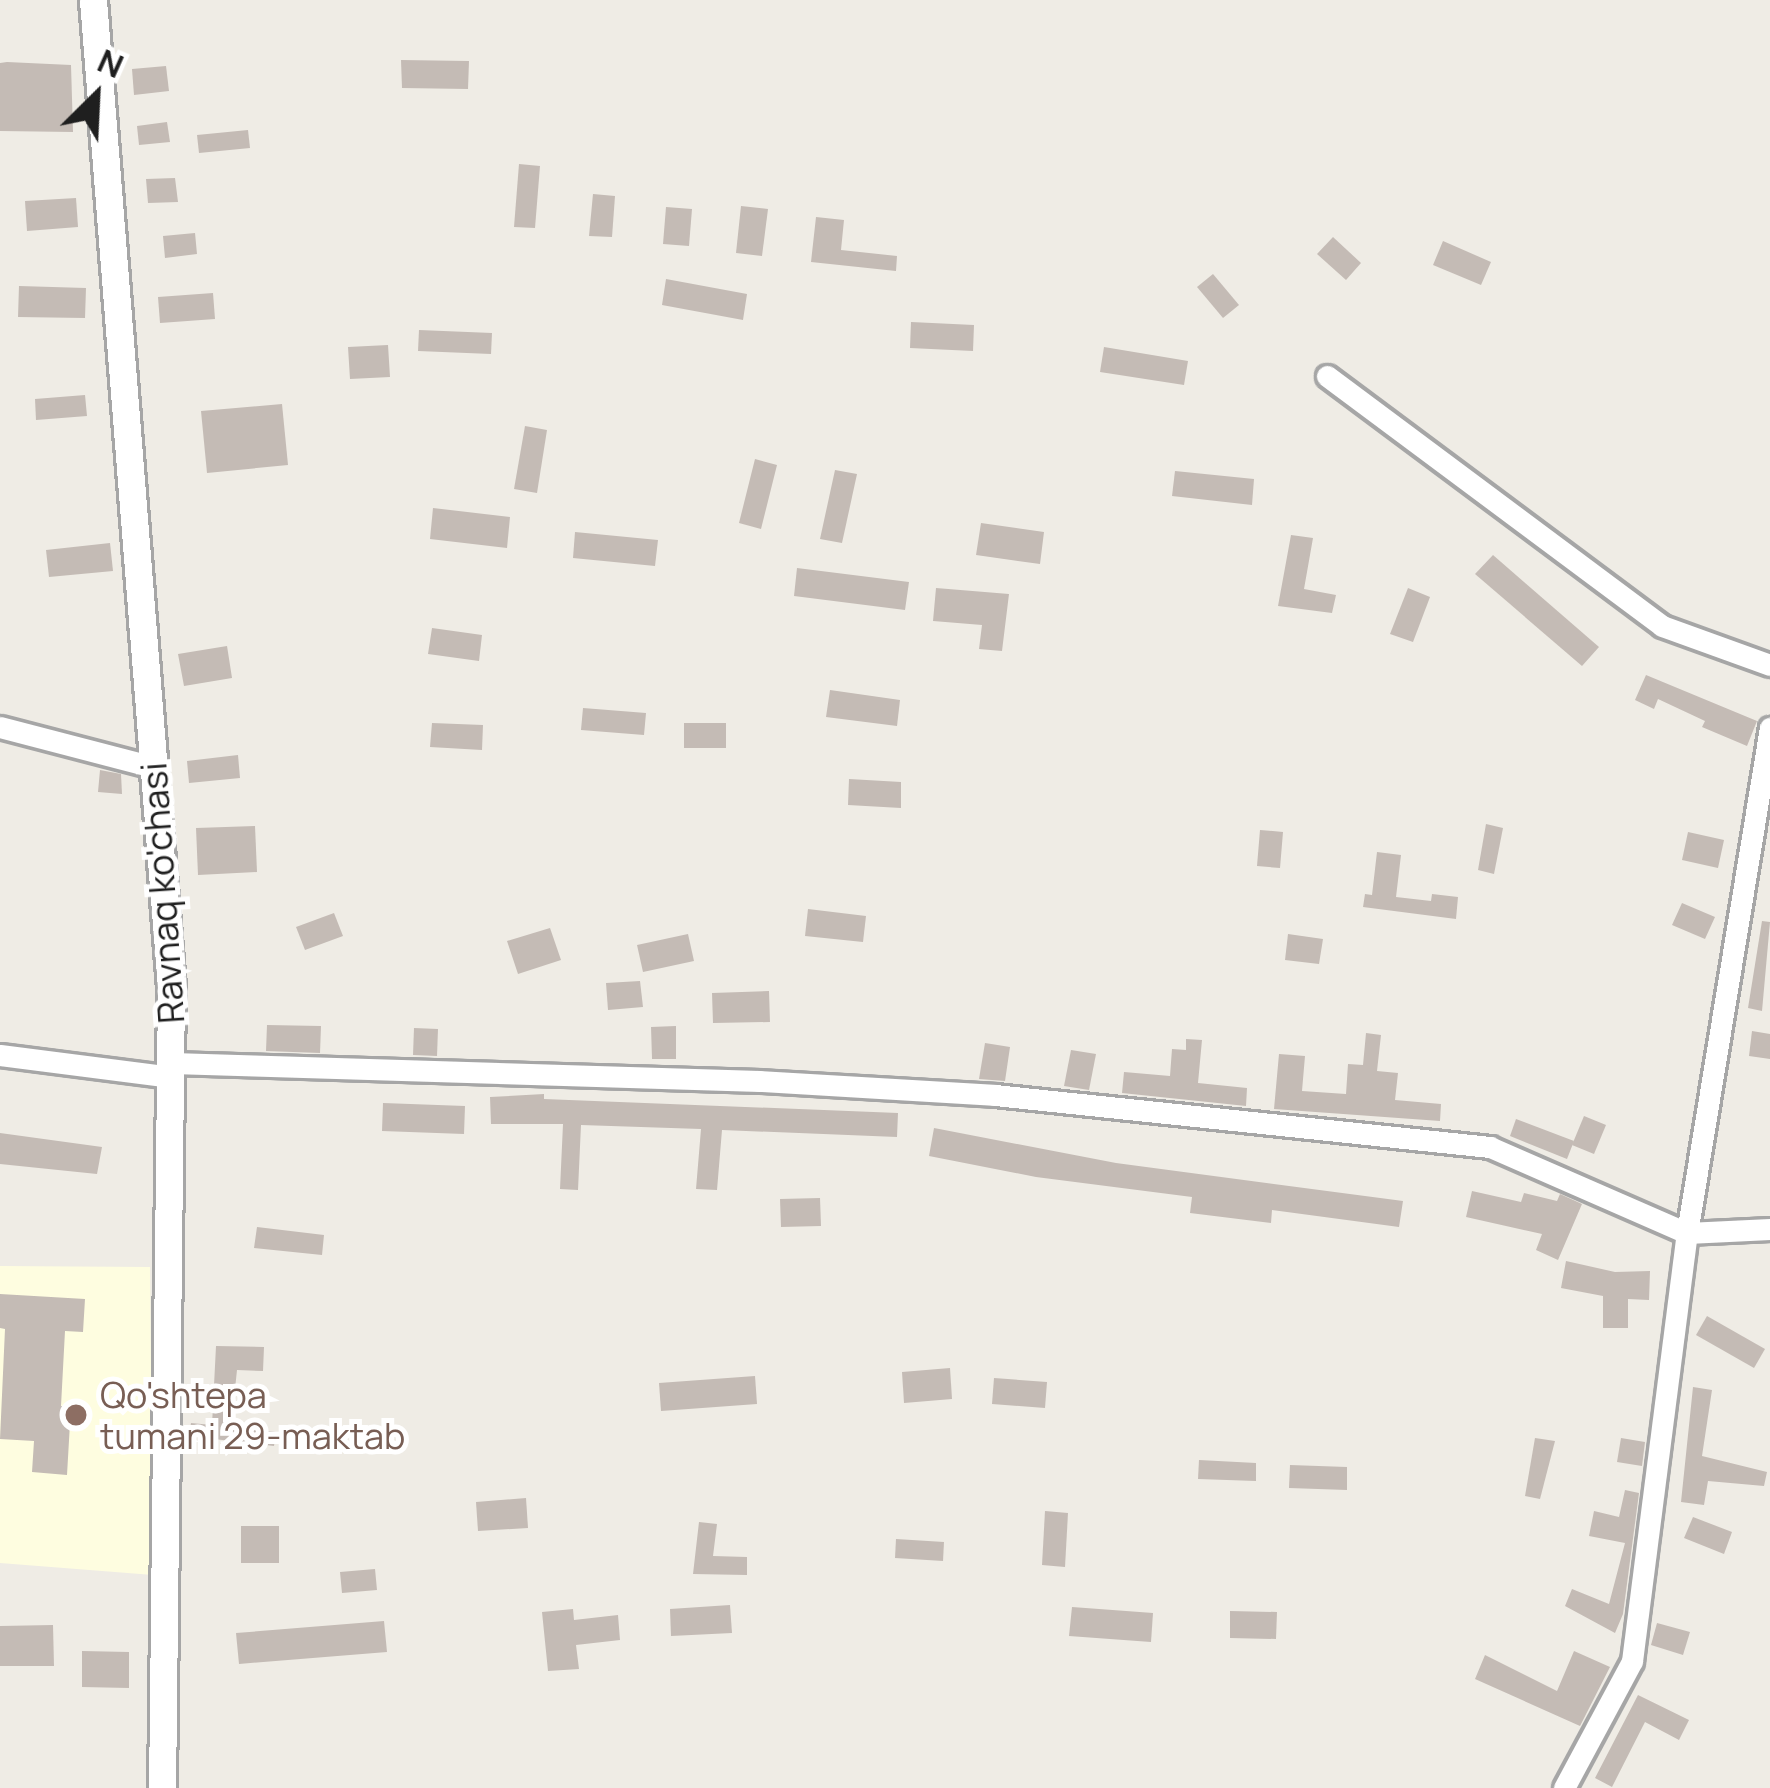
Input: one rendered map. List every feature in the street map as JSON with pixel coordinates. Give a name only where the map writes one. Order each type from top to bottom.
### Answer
[{"type":"street","name":"Ravnaq ko'chasi","points":[[93,0],[154,767],[172,1070],[162,1788]]},
{"type":"street","points":[[1327,376],[1662,626],[1770,664]]},
{"type":"street","points":[[0,727],[154,767]]},
{"type":"street","points":[[1564,1788],[1632,1661],[1687,1233],[1770,728]]},
{"type":"street","points":[[0,1055],[172,1070],[650,1077],[972,1094],[1490,1147],[1687,1233],[1770,1229]]},
{"type":"shaded area","name":"Qo'shtepa tumani 29-maktab","points":[[0,1266],[150,1267],[153,1575],[0,1563]]},
{"type":"building","points":[[401,60],[469,61],[468,89],[402,88]]},
{"type":"building","points":[[0,63],[71,65],[73,132],[0,131]]},
{"type":"building","points":[[166,66],[169,91],[134,95],[132,69]]},
{"type":"building","points":[[167,122],[170,142],[139,145],[137,126]]},
{"type":"building","points":[[248,130],[250,148],[199,153],[197,135]]},
{"type":"building","points":[[519,164],[540,166],[535,228],[514,227]]},
{"type":"building","points":[[175,178],[178,202],[148,203],[146,179]]},
{"type":"building","points":[[593,194],[615,196],[612,237],[589,236]]},
{"type":"building","points":[[76,198],[78,227],[27,231],[25,201]]},
{"type":"building","points":[[741,206],[768,209],[762,256],[736,253]]},
{"type":"building","points":[[666,207],[692,209],[689,246],[663,244]]},
{"type":"building","points":[[816,217],[844,220],[841,250],[897,256],[896,271],[811,262]]},
{"type":"building","points":[[195,233],[197,254],[165,258],[163,236]]},
{"type":"building","points":[[1333,237],[1361,263],[1346,280],[1317,254]]},
{"type":"building","points":[[1443,241],[1491,262],[1481,285],[1433,265]]},
{"type":"building","points":[[1213,274],[1239,305],[1223,318],[1197,287]]},
{"type":"building","points":[[666,279],[747,294],[743,320],[662,305]]},
{"type":"building","points":[[19,286],[86,288],[85,318],[18,317]]},
{"type":"building","points":[[213,293],[215,319],[160,323],[158,297]]},
{"type":"building","points":[[911,322],[974,325],[973,351],[910,348]]},
{"type":"building","points":[[419,330],[492,333],[491,354],[418,351]]},
{"type":"building","points":[[388,345],[390,377],[350,379],[348,347]]},
{"type":"building","points":[[1104,347],[1188,361],[1184,385],[1100,372]]},
{"type":"building","points":[[85,395],[87,416],[36,420],[35,399]]},
{"type":"building","points":[[282,404],[288,465],[207,473],[201,411]]},
{"type":"building","points":[[525,426],[547,430],[537,493],[514,489]]},
{"type":"building","points":[[755,459],[777,465],[761,529],[739,523]]},
{"type":"building","points":[[835,470],[857,474],[842,543],[820,539]]},
{"type":"building","points":[[1175,471],[1254,479],[1252,505],[1172,496]]},
{"type":"building","points":[[433,508],[510,517],[507,548],[430,539]]},
{"type":"building","points":[[981,523],[1044,532],[1040,564],[976,555]]},
{"type":"building","points":[[575,532],[658,540],[655,566],[573,558]]},
{"type":"building","points":[[1291,535],[1313,538],[1304,589],[1336,595],[1332,613],[1278,606]]},
{"type":"building","points":[[110,543],[113,571],[49,577],[46,550]]},
{"type":"building","points":[[1493,555],[1599,647],[1582,666],[1475,574]]},
{"type":"building","points":[[797,568],[909,582],[905,610],[794,596]]},
{"type":"building","points":[[936,588],[1009,594],[1002,651],[979,649],[982,625],[933,621]]},
{"type":"building","points":[[1408,588],[1430,597],[1413,642],[1390,634]]},
{"type":"building","points":[[432,628],[482,635],[479,661],[428,654]]},
{"type":"building","points":[[227,646],[232,678],[184,686],[178,654]]},
{"type":"building","points":[[1646,675],[1757,721],[1747,746],[1702,727],[1705,721],[1658,699],[1654,709],[1635,700]]},
{"type":"building","points":[[830,690],[900,700],[897,726],[826,717]]},
{"type":"building","points":[[583,708],[646,713],[644,735],[581,730]]},
{"type":"building","points":[[432,723],[483,725],[482,750],[430,747]]},
{"type":"building","points":[[684,723],[726,723],[726,748],[684,748]]},
{"type":"building","points":[[238,755],[240,778],[189,783],[187,761]]},
{"type":"building","points":[[100,770],[121,774],[122,794],[98,792]]},
{"type":"building","points":[[849,779],[901,782],[901,808],[848,805]]},
{"type":"building","points":[[1486,824],[1503,828],[1494,874],[1478,870]]},
{"type":"building","points":[[255,826],[257,872],[198,875],[196,828]]},
{"type":"building","points":[[1260,830],[1283,832],[1280,868],[1257,866]]},
{"type":"building","points":[[1688,832],[1724,840],[1718,868],[1682,860]]},
{"type":"building","points":[[1377,852],[1401,855],[1396,897],[1431,901],[1432,894],[1458,897],[1456,919],[1363,907],[1365,894],[1372,895]]},
{"type":"building","points":[[1682,903],[1715,917],[1705,939],[1672,925]]},
{"type":"building","points":[[808,909],[866,916],[863,942],[805,936]]},
{"type":"building","points":[[334,913],[343,936],[305,950],[296,927]]},
{"type":"building","points":[[1762,921],[1770,922],[1762,1011],[1748,1008]]},
{"type":"building","points":[[550,928],[561,960],[518,974],[507,941]]},
{"type":"building","points":[[688,934],[694,961],[643,972],[637,945]]},
{"type":"building","points":[[1288,934],[1323,939],[1319,964],[1285,960]]},
{"type":"building","points":[[640,981],[643,1007],[608,1010],[606,983]]},
{"type":"building","points":[[769,991],[770,1022],[713,1023],[712,993]]},
{"type":"building","points":[[267,1025],[321,1026],[320,1053],[266,1051]]},
{"type":"building","points":[[676,1026],[676,1059],[652,1059],[651,1027]]},
{"type":"building","points":[[414,1028],[438,1029],[437,1056],[413,1055]]},
{"type":"building","points":[[1752,1031],[1770,1034],[1770,1059],[1749,1056]]},
{"type":"building","points":[[1366,1033],[1381,1035],[1377,1071],[1398,1073],[1395,1100],[1441,1104],[1440,1121],[1274,1109],[1279,1054],[1305,1056],[1302,1091],[1346,1094],[1348,1064],[1363,1065]]},
{"type":"building","points":[[1186,1039],[1202,1040],[1198,1083],[1247,1088],[1246,1106],[1122,1093],[1124,1072],[1170,1076],[1172,1049],[1186,1050]]},
{"type":"building","points":[[985,1043],[1010,1047],[1005,1081],[979,1079]]},
{"type":"building","points":[[1071,1050],[1096,1054],[1089,1090],[1064,1086]]},
{"type":"building","points":[[544,1094],[544,1099],[898,1113],[897,1137],[722,1130],[717,1190],[696,1189],[701,1129],[581,1125],[578,1190],[560,1189],[563,1124],[491,1124],[490,1097]]},
{"type":"building","points":[[383,1103],[465,1106],[464,1134],[382,1131]]},
{"type":"building","points":[[1584,1116],[1606,1125],[1594,1154],[1572,1145]]},
{"type":"building","points":[[1516,1119],[1574,1141],[1567,1159],[1510,1136]]},
{"type":"building","points":[[934,1128],[1116,1163],[1403,1201],[1399,1227],[1272,1210],[1271,1223],[1190,1213],[1192,1197],[1036,1177],[929,1156]]},
{"type":"building","points":[[0,1133],[102,1147],[97,1174],[0,1164]]},
{"type":"building","points":[[1472,1191],[1521,1202],[1524,1193],[1557,1201],[1560,1194],[1582,1204],[1558,1260],[1536,1250],[1542,1234],[1466,1217]]},
{"type":"building","points":[[820,1198],[821,1226],[781,1227],[780,1199]]},
{"type":"building","points":[[257,1227],[324,1235],[322,1255],[254,1248]]},
{"type":"building","points":[[1566,1261],[1615,1272],[1650,1271],[1649,1300],[1628,1299],[1628,1328],[1603,1328],[1603,1296],[1561,1288]]},
{"type":"building","points":[[0,1294],[85,1299],[83,1332],[65,1331],[61,1406],[71,1406],[67,1475],[32,1472],[34,1441],[0,1439],[5,1329],[0,1328]]},
{"type":"building","points":[[1707,1316],[1765,1349],[1754,1368],[1696,1335]]},
{"type":"building","points":[[216,1346],[264,1347],[263,1371],[237,1370],[231,1427],[276,1432],[274,1446],[189,1436],[191,1423],[212,1425]]},
{"type":"building","points":[[950,1368],[952,1399],[904,1403],[902,1372]]},
{"type":"building","points":[[755,1376],[757,1404],[661,1411],[659,1383]]},
{"type":"building","points":[[994,1378],[1047,1382],[1045,1408],[992,1404]]},
{"type":"building","points":[[1693,1387],[1712,1390],[1702,1456],[1767,1472],[1764,1486],[1708,1481],[1704,1505],[1681,1502]]},
{"type":"building","points":[[1535,1438],[1555,1441],[1540,1499],[1525,1496]]},
{"type":"building","points":[[1621,1438],[1645,1442],[1642,1466],[1617,1462]]},
{"type":"building","points":[[1199,1460],[1256,1463],[1256,1481],[1198,1479]]},
{"type":"building","points":[[1290,1465],[1347,1467],[1347,1490],[1289,1488]]},
{"type":"building","points":[[1625,1490],[1639,1493],[1623,1614],[1615,1633],[1565,1606],[1572,1589],[1609,1604],[1625,1543],[1589,1536],[1594,1511],[1619,1517]]},
{"type":"building","points":[[526,1498],[528,1528],[478,1531],[476,1502]]},
{"type":"building","points":[[1045,1511],[1068,1513],[1065,1567],[1042,1565]]},
{"type":"building","points":[[1693,1517],[1732,1532],[1724,1554],[1684,1538]]},
{"type":"building","points":[[699,1522],[717,1524],[713,1556],[747,1557],[747,1575],[693,1574]]},
{"type":"building","points":[[241,1526],[279,1526],[279,1563],[241,1563]]},
{"type":"building","points":[[896,1539],[944,1542],[943,1561],[895,1558]]},
{"type":"building","points":[[375,1569],[377,1590],[342,1593],[340,1572]]},
{"type":"building","points":[[730,1605],[732,1633],[671,1636],[670,1609]]},
{"type":"building","points":[[1072,1607],[1153,1613],[1151,1642],[1069,1636]]},
{"type":"building","points":[[573,1609],[574,1620],[618,1615],[620,1640],[576,1645],[579,1669],[548,1671],[542,1612]]},
{"type":"building","points":[[1230,1611],[1277,1612],[1276,1639],[1230,1638]]},
{"type":"building","points":[[384,1621],[387,1652],[239,1664],[236,1633]]},
{"type":"building","points":[[1657,1623],[1690,1632],[1683,1655],[1651,1645]]},
{"type":"building","points":[[53,1625],[54,1666],[0,1666],[0,1626]]},
{"type":"building","points":[[82,1651],[129,1652],[129,1688],[82,1687]]},
{"type":"building","points":[[1574,1651],[1610,1667],[1580,1726],[1475,1679],[1485,1655],[1557,1691]]},
{"type":"building","points":[[1638,1695],[1689,1720],[1679,1740],[1645,1722],[1612,1787],[1595,1778]]},
{"type":"place","name":"Qo'shtepa tumani 29-maktab","points":[[76,1415]]}]
